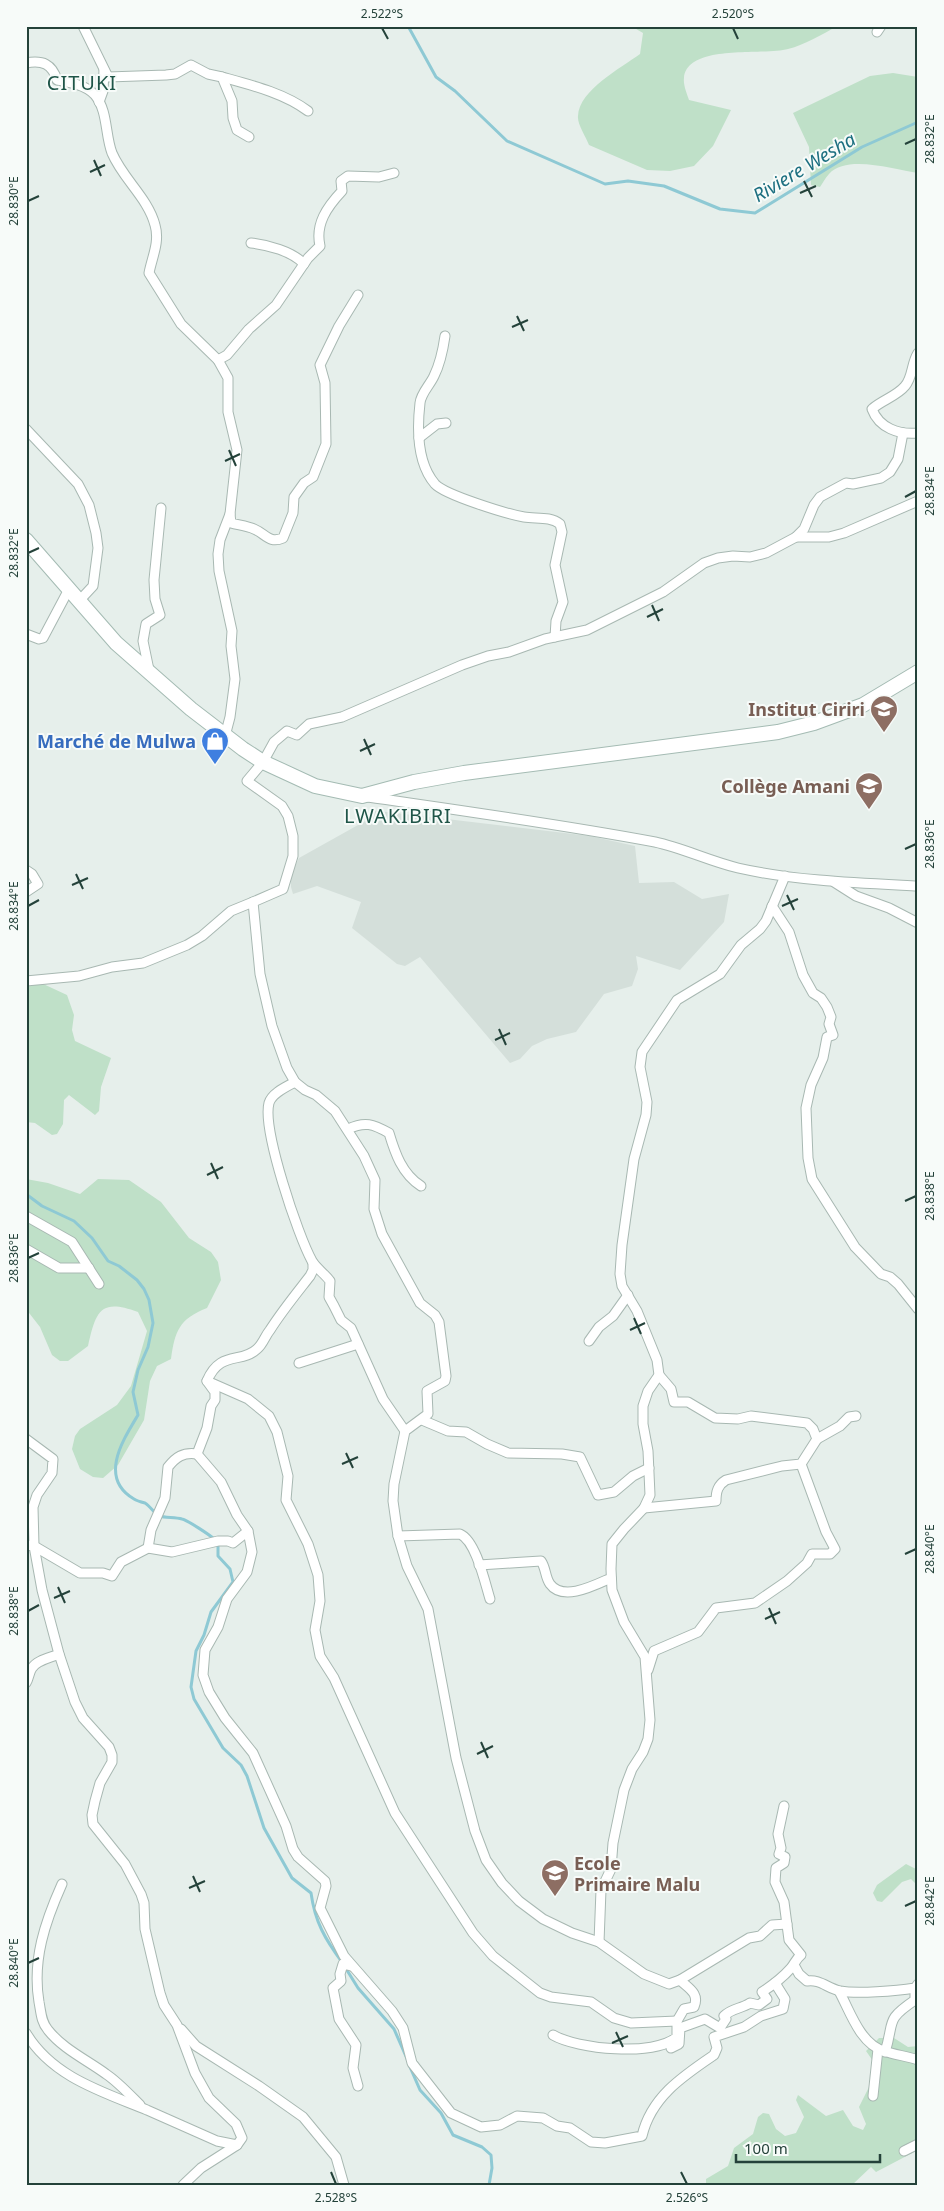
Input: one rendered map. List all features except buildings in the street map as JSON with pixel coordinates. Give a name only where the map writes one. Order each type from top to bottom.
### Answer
[{"type":"street","points":[[82,26],[108,77],[175,74],[191,65],[208,74],[282,96],[298,103],[308,111]]},
{"type":"street","points":[[26,63],[36,61],[46,63],[54,71],[56,80],[74,83],[94,93],[99,102],[112,154],[120,169],[145,203],[155,225],[156,248],[152,255],[149,273],[181,324],[218,360],[228,378],[228,412],[237,450],[230,514],[231,523],[254,529],[267,539],[277,541],[283,538],[293,513],[294,497],[304,483],[313,477],[326,444],[324,383],[320,366],[339,326],[358,295]]},
{"type":"street","points":[[99,102],[103,91],[104,67]]},
{"type":"street","points":[[222,77],[232,101],[233,118],[237,130],[249,137]]},
{"type":"street","points":[[218,360],[227,355],[249,329],[276,306],[304,264],[320,246],[319,227],[326,210],[342,191],[341,181],[348,176],[379,177],[394,173]]},
{"type":"street","points":[[251,243],[280,250],[304,264]]},
{"type":"street","points":[[445,336],[438,368],[420,401],[419,438],[423,461],[435,484],[472,502],[524,517],[547,518],[560,524],[562,532],[556,565],[563,602],[556,621],[555,637]]},
{"type":"street","points":[[918,353],[913,360],[911,377],[906,385],[872,409],[875,416],[885,426],[903,433],[918,433]]},
{"type":"street","points":[[419,438],[437,424],[446,423]]},
{"type":"street","points":[[26,429],[78,484],[89,505],[98,548],[93,586],[79,601]]},
{"type":"street","points":[[26,981],[79,976],[112,967],[143,964],[187,945],[202,936],[232,912],[283,889],[294,856],[293,836],[286,811],[282,806],[247,781],[263,762],[274,742],[287,731],[297,735],[310,724],[342,717],[462,665],[555,637],[587,630],[663,592],[704,563],[718,558],[733,556],[750,557],[766,552],[796,537],[804,529],[814,505],[820,497],[846,483],[854,484],[881,478],[890,472],[898,459],[903,433]]},
{"type":"street","points":[[796,537],[829,537],[844,533],[918,501]]},
{"type":"street","points":[[150,673],[143,641],[146,624],[160,615],[155,599],[154,580],[161,508]]},
{"type":"street","points":[[225,736],[230,717],[235,679],[231,646],[232,630],[219,571],[218,554],[220,540],[230,514]]},
{"type":"street","points":[[26,540],[116,643],[150,673],[225,736],[263,762],[315,786],[362,796],[529,820],[658,843],[736,867],[785,876],[918,886]]},
{"type":"street","points":[[26,634],[40,639],[43,638],[69,589]]},
{"type":"street","points":[[362,796],[414,782],[464,773],[778,732],[814,723],[863,705],[918,672]]},
{"type":"street","points":[[26,870],[32,874],[38,884],[26,892]]},
{"type":"street","points":[[785,876],[760,929],[742,945],[720,974],[677,1000],[642,1052],[640,1067],[647,1102],[646,1115],[634,1159],[620,1262],[622,1286],[644,1325],[657,1360],[659,1375],[671,1389],[674,1402],[688,1402],[715,1418],[738,1419],[751,1416],[807,1423],[813,1429],[817,1439]]},
{"type":"street","points":[[829,880],[856,896],[889,908],[918,923]]},
{"type":"street","points":[[253,902],[258,963],[268,1014],[280,1050],[295,1082],[326,1102],[335,1111],[364,1156],[374,1180],[374,1209],[382,1234],[420,1303],[435,1315],[440,1328],[446,1376],[444,1381],[428,1391],[428,1414],[405,1431],[394,1484],[393,1500],[398,1536],[407,1566],[428,1609],[456,1758],[475,1830],[486,1860],[502,1883],[520,1901],[543,1919],[572,1934],[599,1942],[644,1974],[669,1984],[680,1980],[749,1938],[760,1936],[772,1925],[787,1924]]},
{"type":"street","points":[[772,906],[789,932],[803,975],[813,993],[821,998],[827,1008],[830,1017],[829,1024],[833,1031],[833,1035],[827,1037],[823,1058],[806,1108],[808,1158],[812,1179],[855,1247],[881,1274],[890,1277],[898,1284],[918,1310]]},
{"type":"street","points":[[295,1082],[276,1094],[270,1101],[268,1122],[272,1146],[296,1224],[313,1263],[330,1281],[329,1297],[341,1320],[351,1328],[383,1398],[405,1431]]},
{"type":"street","points":[[348,1129],[359,1124],[376,1126],[389,1133],[395,1152],[410,1179],[421,1186]]},
{"type":"street","points":[[26,1216],[72,1242],[99,1284]]},
{"type":"street","points":[[26,1249],[59,1268],[89,1268]]},
{"type":"street","points":[[207,1381],[211,1372],[218,1365],[231,1358],[254,1352],[260,1347],[270,1329],[310,1276],[313,1270],[313,1263]]},
{"type":"street","points":[[589,1341],[599,1326],[612,1316],[628,1295]]},
{"type":"street","points":[[299,1363],[358,1344]]},
{"type":"street","points":[[599,1942],[602,1890],[611,1869],[613,1843],[624,1790],[632,1769],[643,1752],[648,1738],[650,1720],[648,1670],[645,1657],[636,1645],[617,1605],[610,1578],[612,1544],[624,1528],[644,1508],[650,1495],[643,1406],[648,1392],[659,1375]]},
{"type":"street","points":[[197,1454],[207,1428],[211,1406],[215,1400],[215,1392],[207,1381]]},
{"type":"street","points":[[207,1381],[248,1399],[269,1416],[277,1432],[288,1476],[286,1500],[308,1544],[318,1576],[320,1601],[315,1630],[320,1656],[334,1678],[396,1813],[473,1933],[494,1956],[540,1993],[551,1997],[591,2002],[614,2018],[631,2022],[677,2021]]},
{"type":"street","points":[[801,1464],[817,1439],[840,1426],[849,1416],[856,1416]]},
{"type":"street","points":[[422,1420],[448,1431],[466,1432],[486,1444],[508,1453],[562,1454],[580,1457],[598,1495],[614,1492],[633,1476],[649,1468]]},
{"type":"street","points":[[26,1439],[53,1460],[52,1473],[37,1495],[33,1507],[30,1546],[58,1654],[75,1702],[83,1718],[109,1748],[112,1755],[112,1762],[100,1783],[95,1801],[92,1815],[93,1824],[126,1864],[141,1894],[144,1903],[145,1929],[164,2004],[177,2025],[196,2046],[259,2086],[303,2117],[336,2157],[344,2185]]},
{"type":"street","points":[[148,1548],[151,1530],[165,1498],[168,1467],[180,1456],[188,1453],[197,1454],[221,1482],[237,1515],[248,1531],[252,1552],[249,1567],[223,1607],[218,1627],[206,1650],[203,1675],[209,1692],[225,1718],[253,1753],[286,1826],[292,1849],[298,1857],[325,1880],[326,1886],[320,1908],[351,1966],[376,1992],[403,2028],[412,2062],[451,2113],[481,2127],[500,2125],[517,2116],[543,2118],[557,2126],[570,2128],[591,2142],[605,2144],[642,2136],[645,2123],[651,2115],[652,2109],[668,2088],[714,2055],[717,2048],[714,2036],[744,2027],[761,2016],[783,2009],[785,1999],[775,1983]]},
{"type":"street","points":[[644,1508],[716,1501],[716,1493],[720,1484],[726,1480],[782,1466],[801,1464]]},
{"type":"street","points":[[648,1670],[654,1651],[698,1632],[716,1608],[755,1603],[787,1581],[808,1563],[812,1554],[830,1554],[835,1548],[801,1464]]},
{"type":"street","points":[[30,1546],[80,1572],[103,1573],[112,1576],[121,1562],[148,1548],[172,1552],[218,1541],[233,1543],[248,1531]]},
{"type":"street","points":[[398,1536],[460,1534],[468,1541],[479,1565],[490,1599]]},
{"type":"street","points":[[479,1565],[541,1561],[548,1581],[553,1587],[568,1591],[576,1591],[594,1586],[610,1578]]},
{"type":"street","points":[[26,1683],[36,1663],[58,1654]]},
{"type":"street","points":[[672,2042],[671,2048],[678,2044],[680,2028],[705,2019],[720,2028],[726,2019],[724,2016],[730,2009],[750,2003],[759,2005],[767,1999],[762,1992],[775,1983],[794,1965],[795,1960],[801,1954],[789,1940],[784,1902],[775,1882],[776,1868],[784,1863],[785,1857],[779,1854],[781,1848],[778,1834],[784,1806]]},
{"type":"street","points":[[62,1884],[46,1921],[37,1969],[36,1984],[42,2020],[48,2030],[60,2042],[108,2075],[146,2110]]},
{"type":"street","points":[[351,1966],[344,1964],[340,1974],[341,1981],[333,1988],[339,2019],[356,2045],[353,2068],[358,2086]]},
{"type":"street","points":[[794,1965],[799,1974],[807,1981],[817,1979],[839,1991],[858,1992],[916,1986],[915,2000],[899,2011],[891,2021],[881,2050],[873,2096]]},
{"type":"street","points":[[553,2035],[565,2042],[624,2049],[648,2048],[672,2042],[677,2037],[677,2021],[684,2010],[694,2006],[697,2000],[695,1993],[680,1980]]},
{"type":"street","points":[[839,1991],[854,2020],[871,2045],[881,2050],[918,2060]]},
{"type":"street","points":[[177,2025],[195,2073],[209,2098],[236,2124],[242,2138],[237,2144],[201,2168],[183,2185]]},
{"type":"street","points":[[26,2033],[31,2041],[59,2070],[85,2085],[217,2141],[237,2144]]},
{"type":"street","points":[[904,2151],[918,2144]]},
{"type":"shaded area","points":[[370,810],[590,836],[635,846],[639,883],[674,882],[702,899],[729,894],[724,922],[680,970],[636,956],[638,969],[632,986],[604,994],[576,1032],[547,1039],[532,1046],[520,1059],[510,1063],[420,957],[405,966],[397,964],[352,928],[361,902],[317,886],[293,894],[291,874],[299,858],[367,820]]},
{"type":"green space","points":[[631,26],[838,26],[807,42],[788,49],[712,55],[698,60],[688,67],[684,81],[689,100],[731,110],[713,146],[694,166],[670,171],[647,170],[589,145],[579,123],[580,106],[585,97],[602,80],[640,54],[643,33]]},
{"type":"green space","points":[[893,73],[918,77],[918,173],[872,165],[847,165],[837,168],[829,174],[820,187],[811,185],[809,147],[793,113],[870,76]]},
{"type":"green space","points":[[26,976],[67,995],[74,1015],[72,1030],[75,1041],[111,1058],[101,1087],[99,1111],[95,1115],[69,1095],[64,1100],[63,1124],[57,1134],[52,1135],[35,1123],[26,1122]]},
{"type":"green space","points":[[26,1179],[48,1183],[80,1194],[98,1179],[129,1180],[161,1202],[189,1238],[211,1252],[218,1262],[221,1280],[207,1308],[190,1317],[180,1327],[174,1341],[171,1359],[157,1366],[150,1381],[144,1420],[118,1465],[103,1478],[93,1477],[80,1469],[72,1449],[75,1436],[80,1429],[117,1405],[131,1386],[147,1331],[138,1312],[115,1306],[108,1307],[97,1316],[88,1346],[68,1361],[60,1361],[52,1355],[40,1327],[26,1309]]},
{"type":"green space","points":[[906,1864],[918,1870],[918,1891],[917,1885],[911,1879],[902,1882],[882,1902],[877,1901],[873,1893],[877,1885]]},
{"type":"green space","points":[[879,2038],[894,2038],[908,2047],[918,2046],[918,2150],[876,2172],[871,2167],[852,2185],[706,2185],[706,2179],[728,2166],[734,2148],[753,2134],[758,2117],[763,2113],[769,2114],[776,2129],[785,2136],[796,2133],[804,2117],[796,2100],[798,2095],[826,2116],[843,2110],[853,2126],[863,2130],[866,2124],[859,2107],[869,2087],[873,2061],[866,2051]]},
{"type":"waterway","name":"Riviere Wesha","points":[[408,26],[436,77],[455,91],[507,141],[605,184],[628,181],[664,186],[720,209],[755,213],[862,147],[918,122]]},
{"type":"waterway","points":[[26,1194],[42,1206],[74,1221],[92,1238],[108,1261],[119,1266],[137,1280],[144,1289],[149,1300],[153,1323],[148,1347],[138,1370],[133,1392],[138,1415],[126,1436],[117,1459],[115,1470],[117,1481],[123,1490],[135,1500],[147,1504],[159,1516],[185,1520],[214,1539]]},
{"type":"waterway","points":[[218,1544],[218,1556],[230,1569],[233,1582],[211,1612],[204,1635],[196,1651],[191,1687],[194,1699],[223,1748],[241,1765],[247,1776],[264,1828],[292,1878],[311,1893],[315,1913],[322,1930],[342,1962]]},
{"type":"waterway","points":[[345,1967],[358,1988],[394,2029],[408,2061]]},
{"type":"waterway","points":[[410,2067],[420,2090],[441,2113],[453,2135],[482,2147],[491,2155],[492,2168],[489,2185]]},
{"type":"place","name":"Institut Ciriri","points":[[884,733]]},
{"type":"place","name":"Marché de Mulwa","points":[[215,765]]},
{"type":"place","name":"Collège Amani","points":[[869,810]]},
{"type":"place","name":"Ecole Primaire Malu","points":[[555,1897]]},
{"type":"district","name":"CITUKI","points":[[82,82]]},
{"type":"district","name":"LWAKIBIRI","points":[[398,815]]}]
